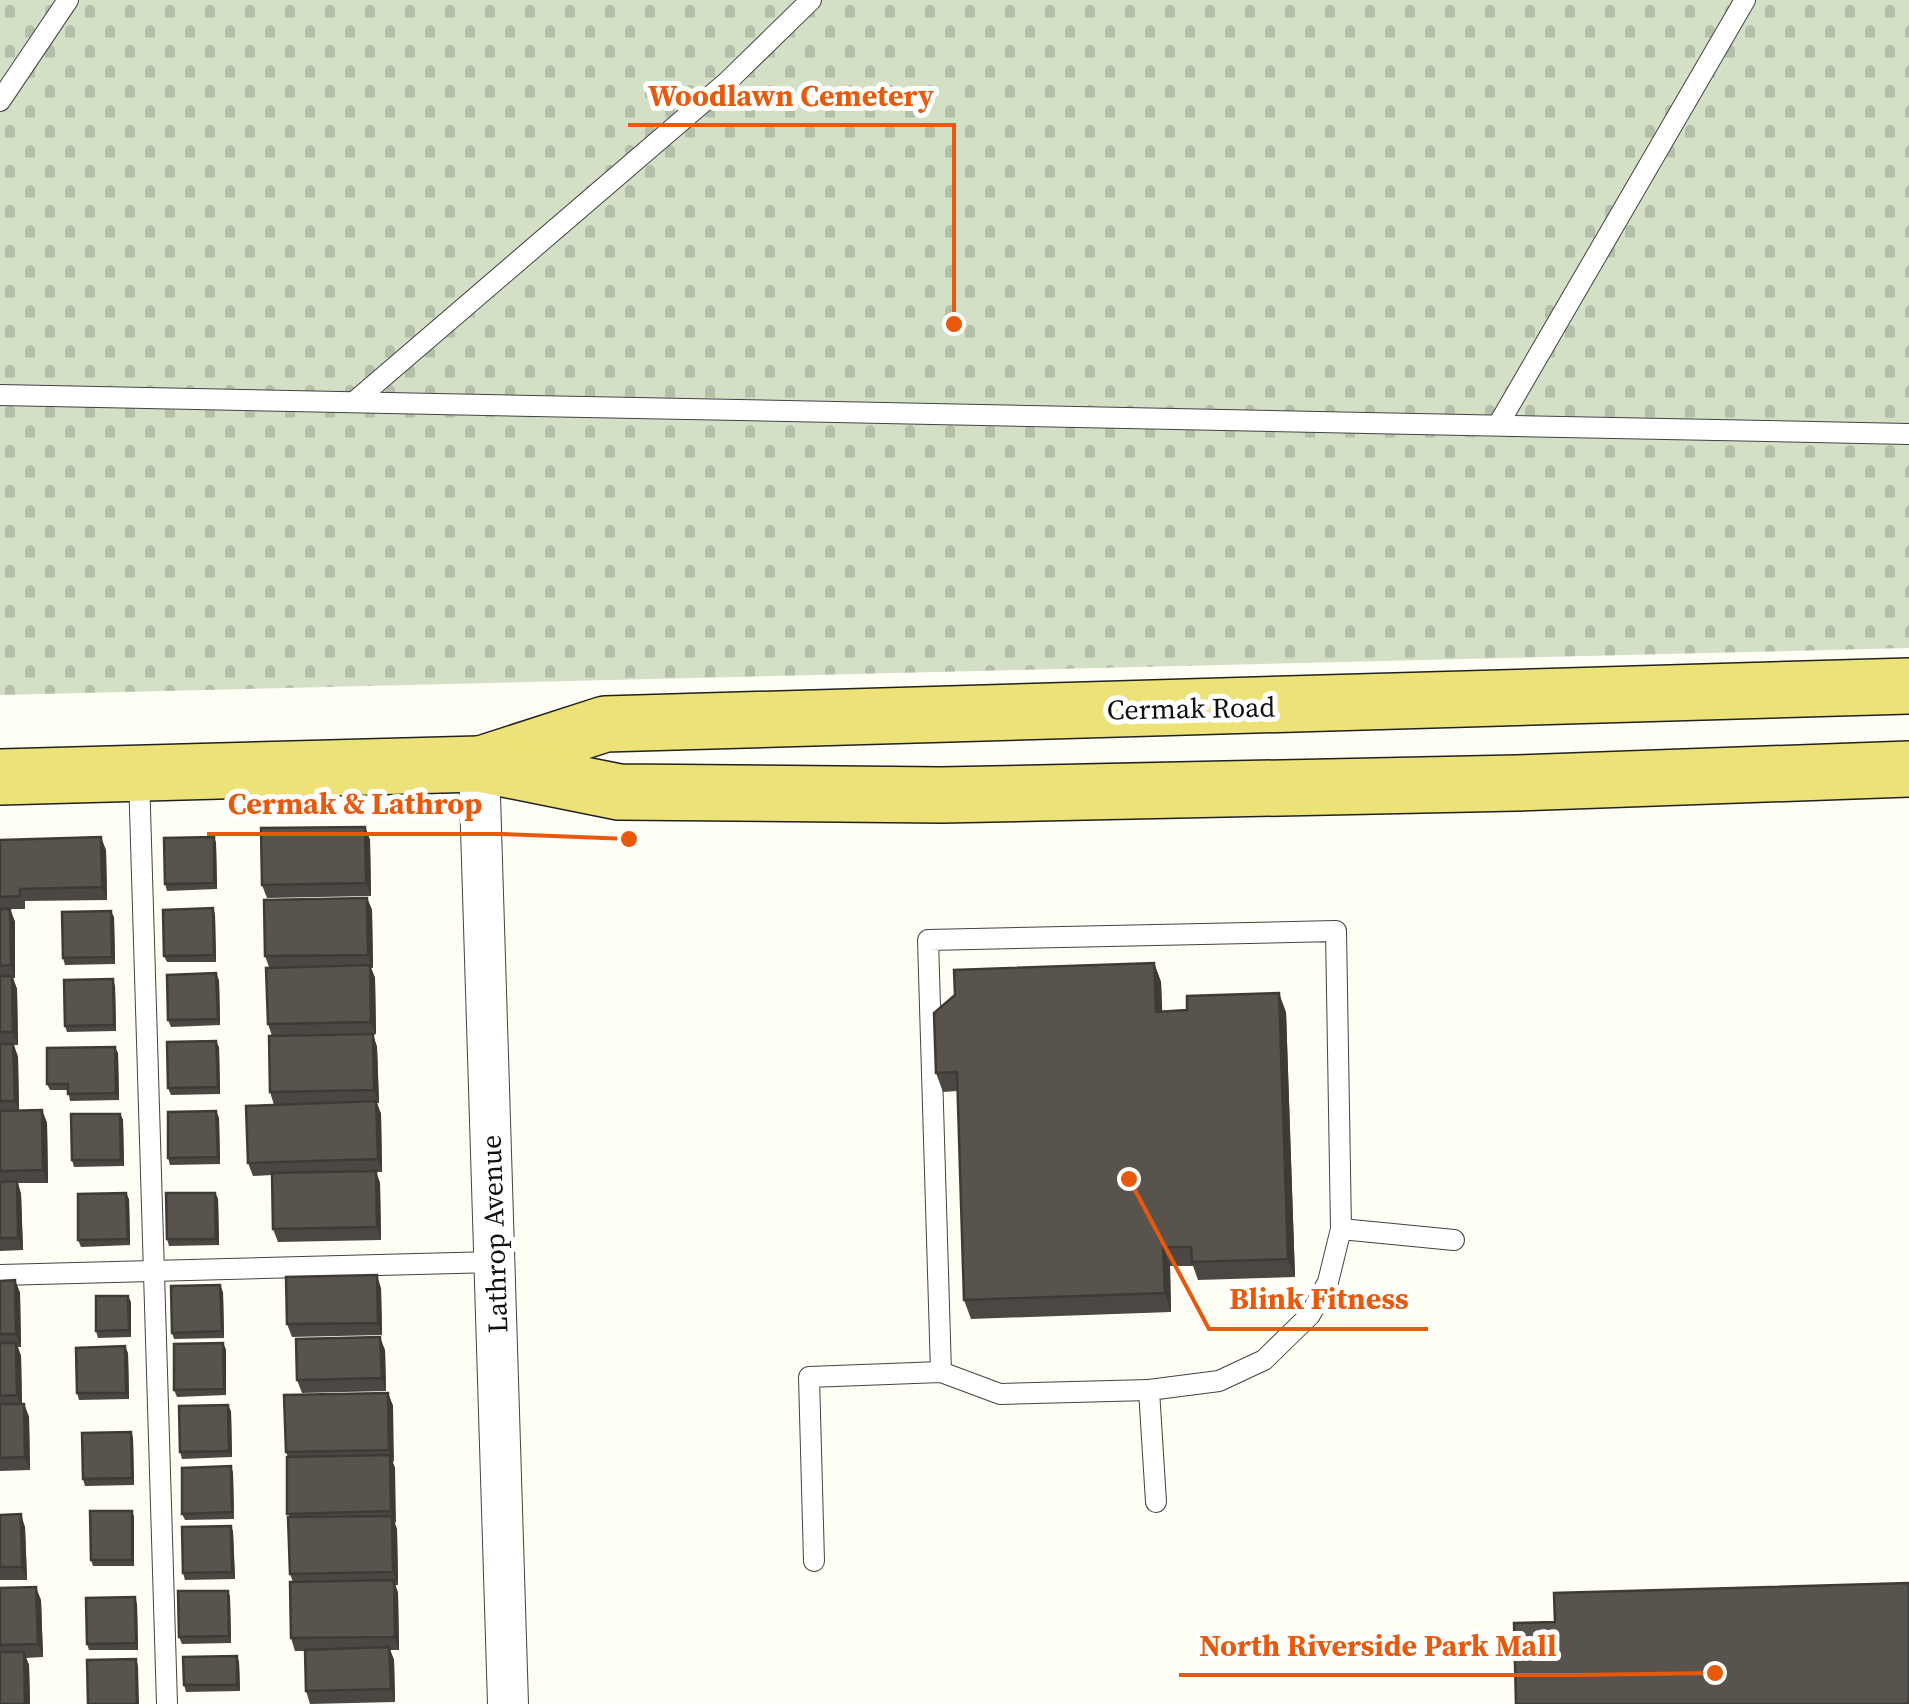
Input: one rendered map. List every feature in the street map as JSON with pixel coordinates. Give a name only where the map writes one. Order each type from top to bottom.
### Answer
[{"type":"main road","name":"Cermak Road","points":[[479,764],[604,724],[1909,686]]},
{"type":"main road","name":"Cermak Road","points":[[0,777],[479,764],[619,792],[922,794],[1516,783],[1909,770]]},
{"type":"street","name":"Lathrop Avenue","points":[[479,764],[508,1704]]},
{"type":"lane","points":[[0,101],[68,0]]},
{"type":"lane","points":[[354,402],[728,81],[811,0]]},
{"type":"lane","points":[[1498,425],[1745,0]]},
{"type":"lane","points":[[0,395],[1909,434]]},
{"type":"lane","points":[[139,774],[167,1704]]},
{"type":"lane","points":[[814,1561],[809,1377],[942,1372],[1000,1394],[1149,1390],[1219,1381],[1264,1360],[1310,1315],[1328,1282],[1341,1229],[1336,931],[928,940],[942,1372]]},
{"type":"lane","points":[[1341,1229],[1454,1240]]},
{"type":"lane","points":[[0,1275],[494,1262]]},
{"type":"lane","points":[[1149,1390],[1156,1502]]},
{"type":"green space","points":[[0,0],[1909,0],[1909,648],[0,695]]},
{"type":"building","points":[[365,827],[366,883],[262,885],[261,828]]},
{"type":"building","points":[[101,837],[102,887],[20,889],[20,896],[0,897],[0,840]]},
{"type":"building","points":[[214,837],[214,883],[165,884],[164,838]]},
{"type":"building","points":[[367,898],[368,955],[265,956],[264,900]]},
{"type":"building","points":[[213,908],[214,955],[164,956],[163,910]]},
{"type":"building","points":[[0,909],[10,909],[11,965],[0,966]]},
{"type":"building","points":[[111,911],[112,957],[63,958],[62,912]]},
{"type":"building","points":[[1154,963],[1156,1012],[1187,1010],[1187,996],[1279,993],[1288,1259],[1192,1262],[1191,1247],[1163,1247],[1165,1293],[964,1300],[957,1072],[936,1073],[934,1013],[955,995],[954,970]]},
{"type":"building","points":[[370,965],[371,1022],[268,1024],[266,968]]},
{"type":"building","points":[[216,973],[218,1019],[168,1020],[167,975]]},
{"type":"building","points":[[0,976],[12,976],[13,1032],[0,1032]]},
{"type":"building","points":[[113,979],[114,1025],[65,1026],[64,980]]},
{"type":"building","points":[[373,1034],[374,1090],[270,1092],[269,1036]]},
{"type":"building","points":[[216,1041],[218,1087],[168,1088],[167,1042]]},
{"type":"building","points":[[0,1044],[13,1044],[15,1101],[0,1101]]},
{"type":"building","points":[[115,1047],[116,1093],[68,1094],[68,1084],[47,1084],[47,1048]]},
{"type":"building","points":[[376,1101],[378,1159],[248,1163],[246,1106]]},
{"type":"building","points":[[42,1110],[43,1170],[0,1171],[0,1111]]},
{"type":"building","points":[[216,1111],[218,1157],[168,1158],[168,1112]]},
{"type":"building","points":[[71,1114],[120,1114],[121,1160],[72,1160]]},
{"type":"building","points":[[376,1171],[377,1227],[273,1229],[272,1173]]},
{"type":"building","points":[[17,1181],[18,1238],[0,1238],[0,1182]]},
{"type":"building","points":[[126,1193],[128,1239],[78,1240],[78,1194]]},
{"type":"building","points":[[166,1193],[215,1193],[216,1239],[167,1239]]},
{"type":"building","points":[[377,1275],[378,1323],[287,1324],[286,1277]]},
{"type":"building","points":[[15,1280],[16,1334],[0,1334],[0,1281]]},
{"type":"building","points":[[220,1285],[222,1331],[172,1333],[171,1286]]},
{"type":"building","points":[[96,1296],[128,1296],[129,1330],[96,1331]]},
{"type":"building","points":[[380,1337],[382,1378],[297,1380],[296,1339]]},
{"type":"building","points":[[0,1343],[16,1343],[17,1395],[0,1396]]},
{"type":"building","points":[[223,1343],[224,1389],[174,1390],[174,1344]]},
{"type":"building","points":[[125,1346],[126,1393],[77,1393],[76,1348]]},
{"type":"building","points":[[388,1393],[389,1450],[286,1452],[284,1395]]},
{"type":"building","points":[[0,1404],[24,1404],[25,1457],[0,1458]]},
{"type":"building","points":[[228,1405],[229,1451],[180,1452],[179,1406]]},
{"type":"building","points":[[131,1432],[132,1478],[83,1479],[82,1433]]},
{"type":"building","points":[[390,1455],[391,1511],[287,1514],[287,1457]]},
{"type":"building","points":[[231,1466],[232,1512],[182,1514],[182,1468]]},
{"type":"building","points":[[90,1511],[132,1511],[132,1560],[91,1560]]},
{"type":"building","points":[[21,1514],[22,1567],[0,1567],[0,1515]]},
{"type":"building","points":[[392,1516],[393,1572],[290,1574],[288,1517]]},
{"type":"building","points":[[231,1526],[232,1572],[183,1573],[182,1527]]},
{"type":"building","points":[[394,1580],[395,1637],[291,1638],[290,1582]]},
{"type":"building","points":[[1909,1583],[1909,1704],[1516,1704],[1514,1623],[1555,1622],[1554,1593]]},
{"type":"building","points":[[36,1587],[38,1644],[0,1645],[0,1588]]},
{"type":"building","points":[[178,1591],[228,1591],[229,1636],[179,1637]]},
{"type":"building","points":[[135,1597],[136,1643],[87,1644],[86,1598]]},
{"type":"building","points":[[389,1647],[391,1689],[306,1691],[305,1650]]},
{"type":"building","points":[[0,1652],[24,1652],[25,1704],[0,1704]]},
{"type":"building","points":[[237,1656],[237,1685],[184,1685],[183,1657]]},
{"type":"building","points":[[136,1659],[137,1704],[88,1704],[87,1660]]},
{"type":"place","name":"Woodlawn Cemetery","points":[[954,324]]},
{"type":"place","name":"Cermak & Lathrop","points":[[629,839]]},
{"type":"place","name":"Blink Fitness","points":[[1129,1179]]},
{"type":"place","name":"North Riverside Park Mall","points":[[1715,1673]]}]
